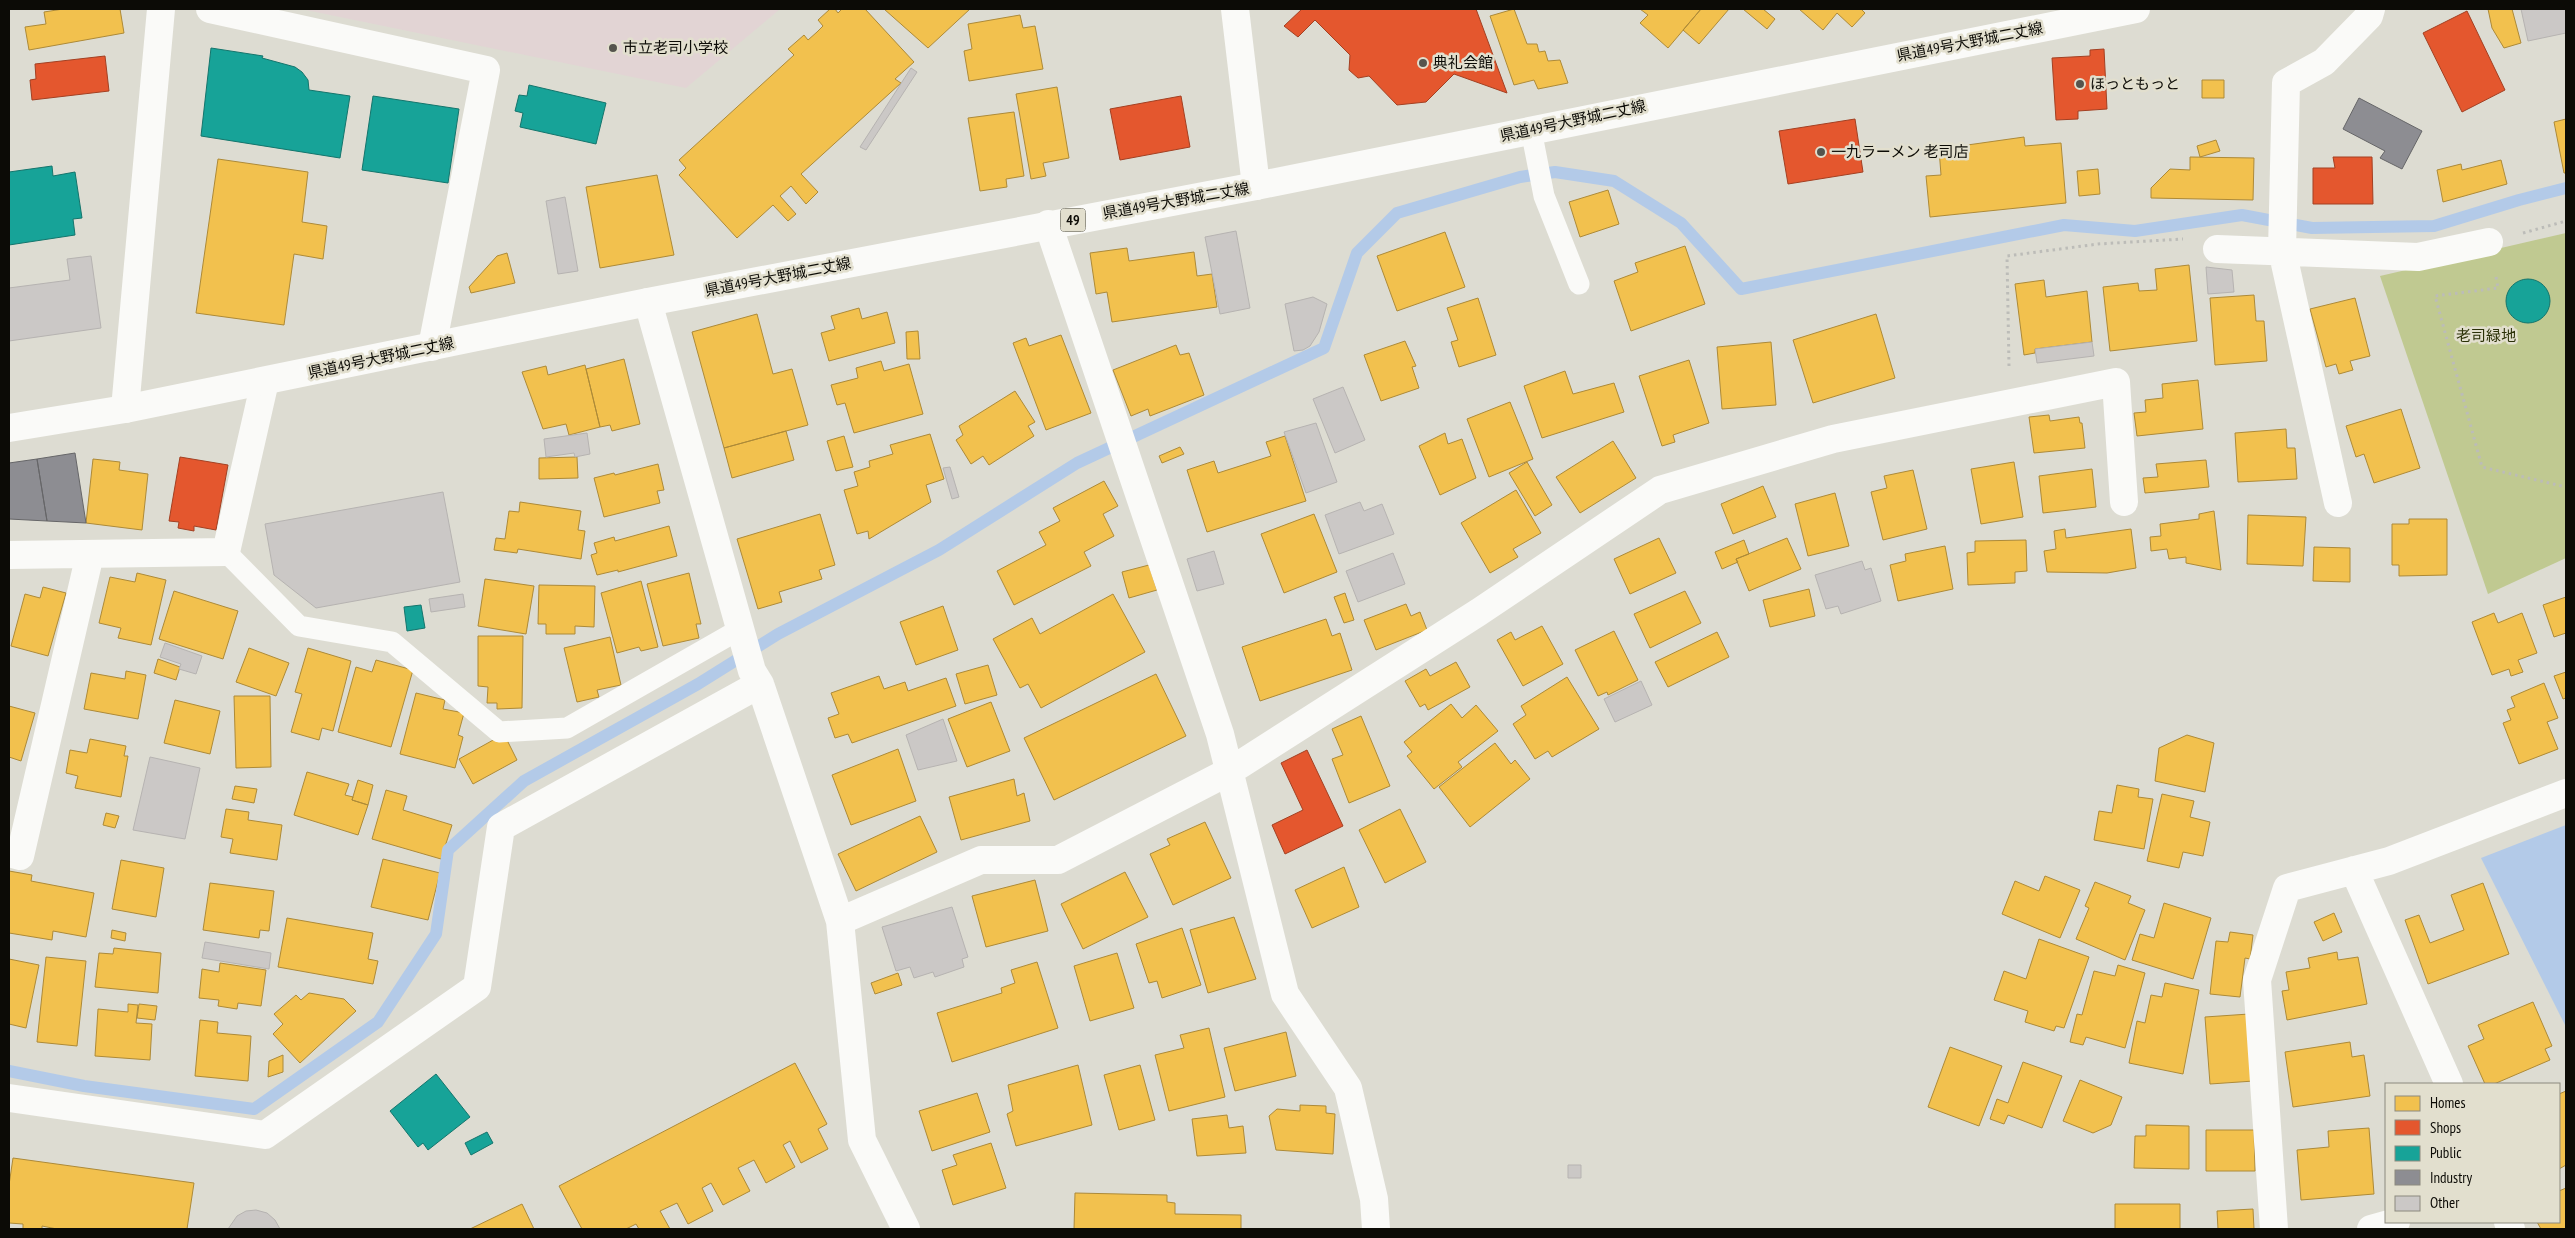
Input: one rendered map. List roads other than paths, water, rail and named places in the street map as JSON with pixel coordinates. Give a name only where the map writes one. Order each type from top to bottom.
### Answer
[{"type":"street","points":[[125,409],[161,9]]},
{"type":"street","points":[[210,9],[486,70],[432,347]]},
{"type":"street","points":[[1235,9],[1256,186]]},
{"type":"street","points":[[2338,503],[2282,250],[2286,83],[2324,62],[2369,16],[2371,9]]},
{"type":"street","name":"県道49号大野城二丈線","points":[[9,428],[125,409],[648,302],[1048,224],[1256,186],[2126,10]]},
{"type":"street","points":[[1048,224],[1220,734],[1285,994],[1348,1088],[1374,1199],[1376,1229]]},
{"type":"street","points":[[2217,249],[2282,250],[2418,257],[2489,242]]},
{"type":"street","points":[[648,302],[756,677],[840,921],[862,1140],[906,1229]]},
{"type":"street","points":[[9,555],[226,552],[265,381]]},
{"type":"street","points":[[840,921],[981,860],[1058,860],[1230,771],[1478,612],[1660,490],[1833,439],[2116,382],[2124,502]]},
{"type":"street","points":[[9,853],[20,856],[90,554]]},
{"type":"street","points":[[9,1098],[265,1135],[477,988],[501,827],[756,677]]},
{"type":"street","points":[[2274,1229],[2257,980],[2287,888],[2389,861],[2566,793]]},
{"type":"street","points":[[2354,870],[2449,1083]]},
{"type":"lane","points":[[1534,145],[1544,196],[1579,284]]},
{"type":"lane","points":[[226,552],[299,626],[392,642],[498,732],[567,728],[742,628]]},
{"type":"water","points":[[2566,825],[2566,1027],[2481,858]]},
{"type":"waterway","points":[[9,1071],[84,1086],[254,1109],[378,1022],[436,934],[448,850],[524,781],[698,684],[778,634],[939,550],[1077,463],[1324,348],[1357,253],[1397,213],[1520,177],[1555,172],[1614,181],[1681,223],[1741,289],[2064,225],[2135,231],[2242,215],[2312,228],[2434,226],[2566,188]]},
{"type":"place","name":"市立老司小学校","points":[[613,48]]},
{"type":"place","name":"典礼会館","points":[[1423,63]]},
{"type":"place","name":"ほっともっと","points":[[2080,84]]},
{"type":"place","name":"一九ラーメン 老司店","points":[[1821,152]]},
{"type":"park label","name":"老司緑地","points":[[2486,336]]}]
